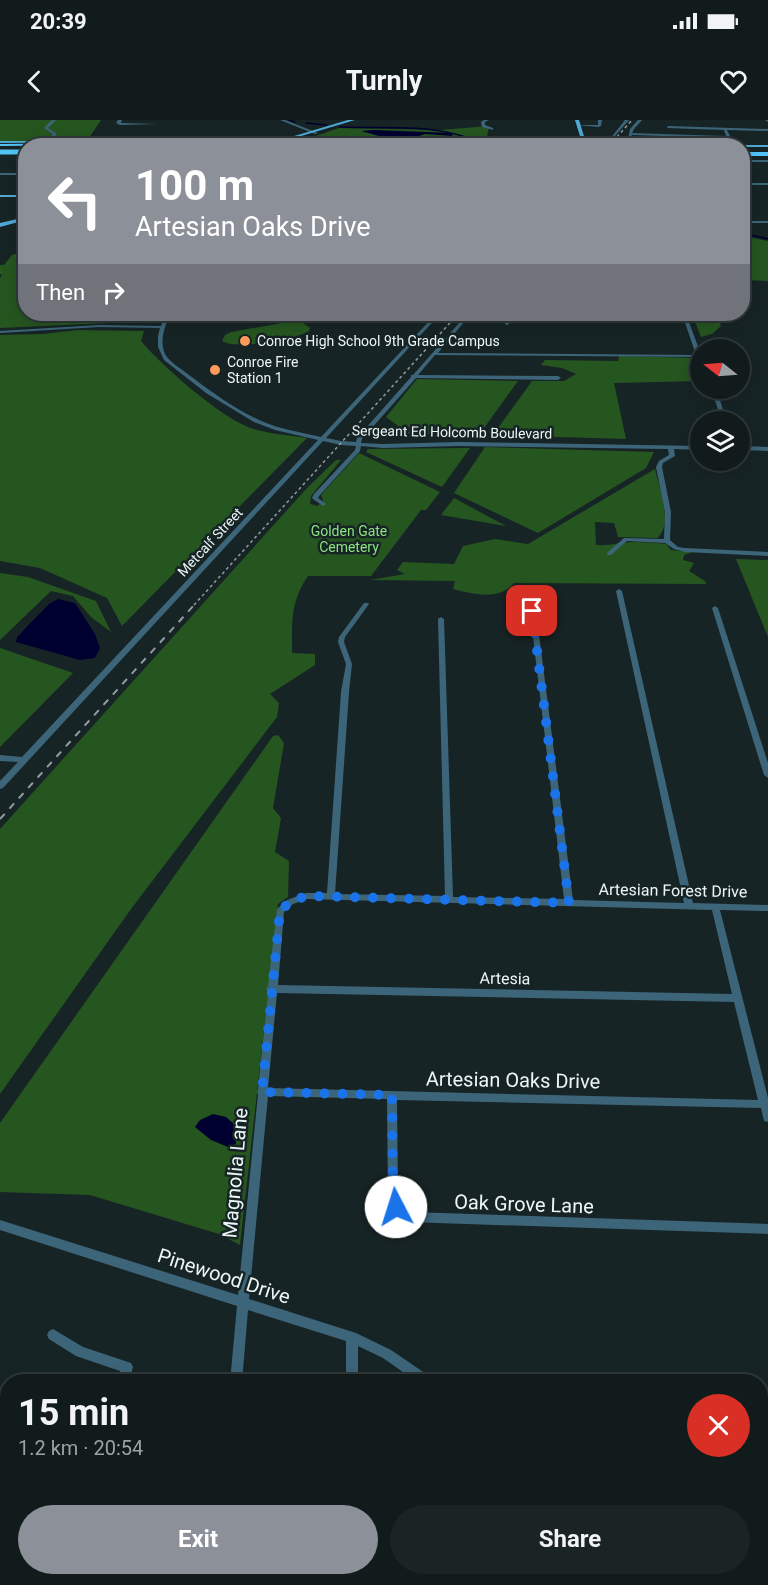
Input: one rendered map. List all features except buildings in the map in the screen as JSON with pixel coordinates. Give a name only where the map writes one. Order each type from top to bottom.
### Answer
[{"type":"highway","points":[[0,148],[18,147]]},
{"type":"highway","points":[[0,148],[18,147]]},
{"type":"highway","points":[[0,148],[18,151]]},
{"type":"highway","points":[[750,150],[768,150]]},
{"type":"main road","points":[[292,138],[357,120]]},
{"type":"main road","points":[[299,138],[312,131],[357,120]]},
{"type":"main road","points":[[577,123],[583,138]]},
{"type":"main road","points":[[312,131],[323,138]]},
{"type":"main road","points":[[279,138],[303,134]]},
{"type":"main road","points":[[0,148],[18,146]]},
{"type":"main road","points":[[0,196],[17,196]]},
{"type":"main road","points":[[0,224],[18,219]]},
{"type":"street","points":[[50,138],[55,134],[46,128],[54,120]]},
{"type":"street","points":[[120,120],[118,123],[120,124],[158,122]]},
{"type":"street","points":[[282,120],[298,122],[312,131]]},
{"type":"street","points":[[487,120],[483,122],[483,126],[492,129]]},
{"type":"street","points":[[577,123],[599,126],[600,120]]},
{"type":"street","points":[[611,138],[627,120]]},
{"type":"street","points":[[628,138],[640,120]]},
{"type":"street","points":[[664,135],[673,120]]},
{"type":"street","points":[[153,129],[158,122]]},
{"type":"street","points":[[298,122],[312,131]]},
{"type":"street","points":[[742,124],[768,122]]},
{"type":"street","points":[[668,127],[768,130]]},
{"type":"street","points":[[631,134],[726,137],[728,136],[725,129]]},
{"type":"street","points":[[750,161],[768,161]]},
{"type":"street","points":[[0,174],[18,174]]},
{"type":"street","points":[[750,184],[768,184]]},
{"type":"street","points":[[750,222],[768,222]]},
{"type":"street","name":"Sergeant Ed Holcomb Boulevard","points":[[165,321],[159,346],[166,359],[208,392],[268,426],[359,445],[690,448]]},
{"type":"street","name":"Metcalf Street","points":[[0,786],[431,321]]},
{"type":"street","points":[[323,504],[315,498],[317,494],[357,451],[359,439],[463,321]]},
{"type":"street","points":[[686,321],[693,339]]},
{"type":"street","points":[[0,332],[99,326],[162,327]]},
{"type":"street","points":[[434,354],[690,355]]},
{"type":"street","points":[[413,376],[558,378]]},
{"type":"street","points":[[667,541],[668,512],[659,467],[661,462],[672,456],[671,447]]},
{"type":"street","points":[[750,448],[768,449]]},
{"type":"street","points":[[609,554],[626,539],[667,541],[676,548],[685,550],[768,554]]},
{"type":"street","points":[[619,591],[689,906]]},
{"type":"street","points":[[331,896],[345,692],[349,664],[341,642],[342,637],[366,604]]},
{"type":"street","points":[[715,608],[768,775]]},
{"type":"street","points":[[532,611],[569,903]]},
{"type":"street","points":[[441,619],[449,899]]},
{"type":"street","points":[[0,758],[24,760]]},
{"type":"street","name":"Artesian Forest Drive","points":[[290,902],[306,896],[331,896],[768,908]]},
{"type":"street","name":"Magnolia Lane","points":[[237,1374],[271,989],[280,911],[290,902]]},
{"type":"street","points":[[715,906],[768,1118]]},
{"type":"street","name":"Artesia","points":[[271,989],[738,998]]},
{"type":"street","name":"Artesian Oaks Drive","points":[[262,1092],[764,1104]]},
{"type":"street","name":"Oak Grove Lane","points":[[392,1095],[393,1198],[396,1207],[408,1217],[768,1229]]},
{"type":"street","name":"Pinewood Drive","points":[[0,1225],[352,1337],[387,1354],[416,1374]]},
{"type":"street","points":[[53,1335],[80,1352],[127,1367],[125,1374]]},
{"type":"street","points":[[352,1337],[352,1374]]},
{"type":"green space","points":[[0,120],[101,120],[89,138],[18,138],[18,142],[0,142]]},
{"type":"green space","points":[[489,126],[487,137],[491,138],[310,138],[339,128],[440,130]]},
{"type":"green space","points":[[750,238],[768,241],[768,281],[750,280]]},
{"type":"green space","points":[[18,253],[18,321],[151,321],[0,328],[0,278],[2,275],[0,265],[4,265],[12,255]]},
{"type":"green space","points":[[695,321],[719,321],[721,326],[712,334],[701,337]]},
{"type":"green space","points":[[288,322],[303,323],[310,328],[309,331],[291,338],[265,343],[239,345],[222,341],[225,335],[231,332]]},
{"type":"green space","points":[[77,330],[144,331],[141,341],[150,351],[191,389],[222,412],[248,427],[270,433],[307,438],[122,626],[107,598],[40,568],[0,561],[0,335]]},
{"type":"green space","points":[[619,356],[690,358],[690,381],[614,383],[626,439],[493,435],[532,381],[564,381],[576,374],[562,368],[541,365],[545,360],[618,361]]},
{"type":"green space","points":[[417,379],[518,381],[479,435],[409,434],[386,417]]},
{"type":"green space","points":[[485,447],[654,452],[646,468],[538,533],[454,493]]},
{"type":"green space","points":[[470,448],[442,487],[366,452],[368,449]]},
{"type":"green space","name":"Golden Gate Cemetery","points":[[359,453],[440,492],[426,510],[421,510],[371,576],[308,576],[295,604],[292,622],[292,653],[315,654],[315,665],[270,694],[279,703],[277,717],[131,909],[0,1094],[0,829],[307,488],[336,460],[341,460],[311,496],[310,504],[318,506],[323,500],[321,495]]},
{"type":"green space","points":[[655,469],[664,505],[662,532],[657,538],[618,537],[614,523],[595,522],[596,545],[631,542],[666,544],[671,550],[692,552],[684,555],[683,560],[694,563],[689,571],[706,584],[514,583],[501,592],[485,595],[453,589],[455,581],[370,580],[405,574],[397,570],[403,562],[454,564],[463,546],[495,539],[528,544]]},
{"type":"green space","points":[[454,498],[506,526],[441,515]]},
{"type":"green space","points":[[736,559],[768,560],[768,637]]},
{"type":"green space","points":[[0,573],[28,577],[96,601],[111,632],[91,617],[73,596],[51,591],[0,640]]},
{"type":"green space","points":[[0,648],[73,673],[0,747]]},
{"type":"green space","points":[[278,735],[284,743],[273,808],[281,818],[275,852],[289,861],[288,897],[278,904],[240,1245],[219,1234],[90,1195],[0,1192],[0,1123],[273,736]]},
{"type":"shaded area","points":[[361,131],[451,133],[453,136],[425,134],[413,138],[386,138]]},
{"type":"shaded area","points":[[58,599],[75,603],[95,634],[100,648],[95,658],[80,660],[16,642],[17,637],[49,604]]},
{"type":"shaded area","points":[[213,1114],[226,1117],[235,1125],[236,1144],[228,1147],[211,1140],[195,1127],[200,1120]]},
{"type":"waterway","points":[[289,120],[295,122]]},
{"type":"waterway","points":[[306,123],[327,125]]},
{"type":"waterway","points":[[340,127],[425,129],[468,138]]},
{"type":"waterway","points":[[750,235],[768,239]]},
{"type":"railway","points":[[616,138],[632,120]]},
{"type":"railway","points":[[194,605],[452,321]]},
{"type":"railway","points":[[0,819],[195,604]]},
{"type":"place","name":"Conroe High School 9th Grade Campus","points":[[245,341]]},
{"type":"place","name":"Conroe Fire Station 1","points":[[215,370]]},
{"type":"route","points":[[396,1207],[393,1202],[392,1095],[262,1092],[280,911],[283,906],[306,896],[569,903],[532,611]]}]
